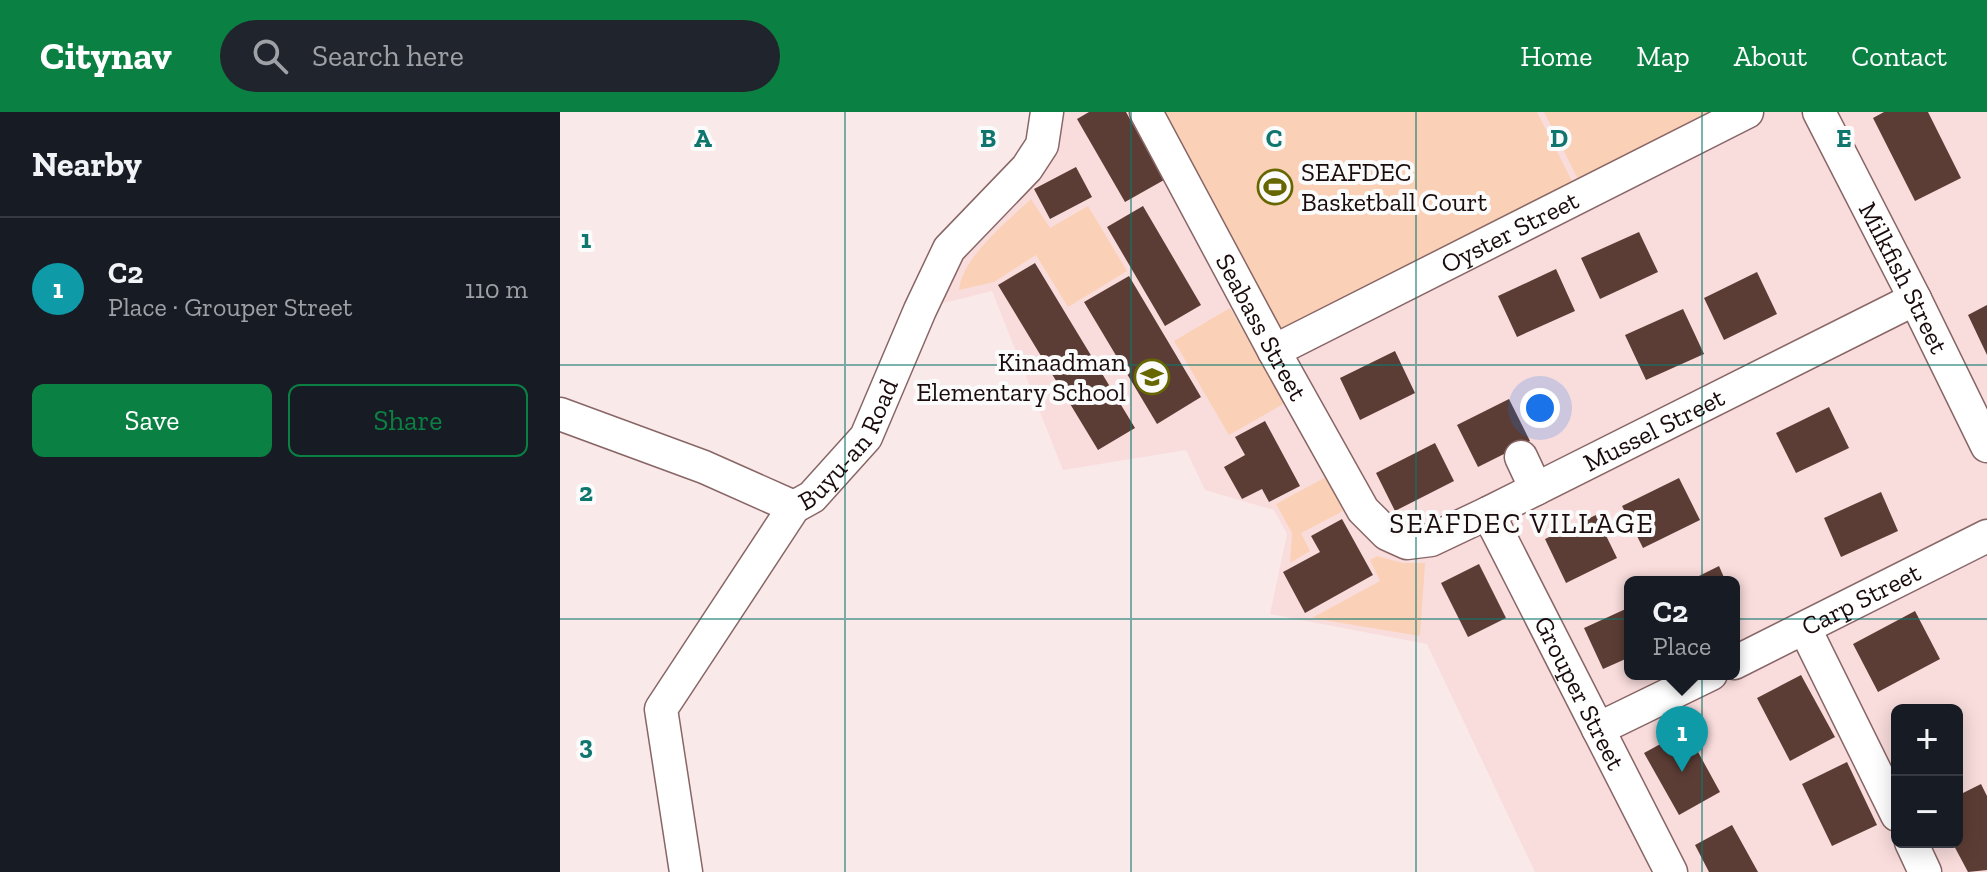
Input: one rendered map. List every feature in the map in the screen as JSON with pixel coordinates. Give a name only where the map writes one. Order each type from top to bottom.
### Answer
[{"type":"street","name":"Buyu-an Road","points":[[686,872],[661,709],[794,507],[812,497],[866,437],[949,249],[1027,168],[1042,145],[1047,112]]},
{"type":"street","name":"Seabass Street","points":[[1146,112],[1363,510],[1387,534]]},
{"type":"street","name":"Oyster Street","points":[[1274,351],[1747,112]]},
{"type":"street","name":"Milkfish Street","points":[[1819,112],[1987,446]]},
{"type":"street","name":"Mussel Street","points":[[1387,534],[1407,543],[1431,540],[1915,299]]},
{"type":"street","points":[[560,414],[704,467],[794,507]]},
{"type":"street","points":[[1521,457],[1536,489]]},
{"type":"street","name":"Grouper Street","points":[[1488,513],[1671,872]]},
{"type":"street","name":"Carp Street","points":[[1740,660],[1987,536]]},
{"type":"street","points":[[1805,629],[1891,803]]},
{"type":"street","points":[[1598,729],[1699,680]]},
{"type":"street","points":[[1914,848],[1925,872]]},
{"type":"shaded area","points":[[1057,112],[1987,112],[1987,872],[1535,872],[1427,644],[1270,614],[1287,534],[1274,510],[1205,490],[1186,450],[1063,470],[992,291],[928,307]]},
{"type":"shaded area","points":[[1153,112],[1537,112],[1577,191],[1277,343]]},
{"type":"shaded area","points":[[1544,112],[1747,112],[1585,193]]},
{"type":"shaded area","points":[[1031,199],[1050,228],[1088,206],[1127,271],[1068,307],[1036,255],[994,282],[959,290],[968,265],[977,253]]},
{"type":"shaded area","points":[[1230,308],[1285,403],[1229,435],[1174,341]]},
{"type":"shaded area","points":[[1326,477],[1343,511],[1301,533],[1310,551],[1290,563],[1292,533],[1276,504]]},
{"type":"shaded area","points":[[1377,556],[1403,563],[1425,563],[1420,636],[1312,618],[1380,581],[1370,560]]},
{"type":"building","points":[[1089,112],[1126,112],[1164,180],[1125,202],[1077,119]]},
{"type":"building","points":[[1884,112],[1928,112],[1961,178],[1915,201],[1873,118]]},
{"type":"building","points":[[1076,167],[1092,197],[1050,219],[1034,189]]},
{"type":"building","points":[[1143,206],[1201,305],[1165,326],[1107,227]]},
{"type":"building","points":[[1639,232],[1658,272],[1600,299],[1581,258]]},
{"type":"building","points":[[1035,263],[1135,428],[1098,450],[998,285]]},
{"type":"building","points":[[1556,269],[1575,311],[1517,337],[1498,296]]},
{"type":"building","points":[[1757,272],[1777,314],[1724,340],[1704,298]]},
{"type":"building","points":[[1129,276],[1201,397],[1157,424],[1084,302]]},
{"type":"building","points":[[1987,305],[1987,355],[1968,315]]},
{"type":"building","points":[[1683,309],[1704,354],[1646,380],[1625,335]]},
{"type":"building","points":[[1395,351],[1415,393],[1360,420],[1340,378]]},
{"type":"building","points":[[1509,399],[1530,441],[1478,467],[1457,425]]},
{"type":"building","points":[[1829,407],[1849,448],[1796,473],[1776,433]]},
{"type":"building","points":[[1265,421],[1300,486],[1269,502],[1262,489],[1242,499],[1224,467],[1245,455],[1235,437]]},
{"type":"building","points":[[1435,443],[1454,481],[1395,511],[1376,473]]},
{"type":"building","points":[[1679,478],[1700,520],[1643,548],[1622,506]]},
{"type":"building","points":[[1881,492],[1898,531],[1841,557],[1824,518]]},
{"type":"building","points":[[1596,515],[1617,558],[1566,583],[1545,539]]},
{"type":"building","points":[[1342,519],[1373,575],[1305,613],[1283,572],[1320,552],[1311,536]]},
{"type":"building","points":[[1479,564],[1506,618],[1468,637],[1441,583]]},
{"type":"building","points":[[1719,566],[1723,576],[1699,576]]},
{"type":"building","points":[[1624,610],[1624,660],[1603,669],[1584,628]]},
{"type":"building","points":[[1915,611],[1940,659],[1878,692],[1853,644]]},
{"type":"building","points":[[1801,675],[1835,737],[1790,761],[1757,698]]},
{"type":"building","points":[[1686,730],[1720,792],[1679,815],[1644,753]]},
{"type":"building","points":[[1847,762],[1877,825],[1832,846],[1802,784]]},
{"type":"building","points":[[1981,784],[1987,796],[1987,870],[1968,872],[1955,848],[1963,848],[1963,793]]},
{"type":"building","points":[[1732,825],[1758,872],[1709,872],[1695,845]]},
{"type":"place","name":"SEAFDEC Basketball Court","points":[[1275,187]]},
{"type":"place","name":"Kinaadman Elementary School","points":[[1152,377]]},
{"type":"place","name":"C2","points":[[1682,772]]},
{"type":"district","name":"SEAFDEC VILLAGE","points":[[1522,523]]}]
